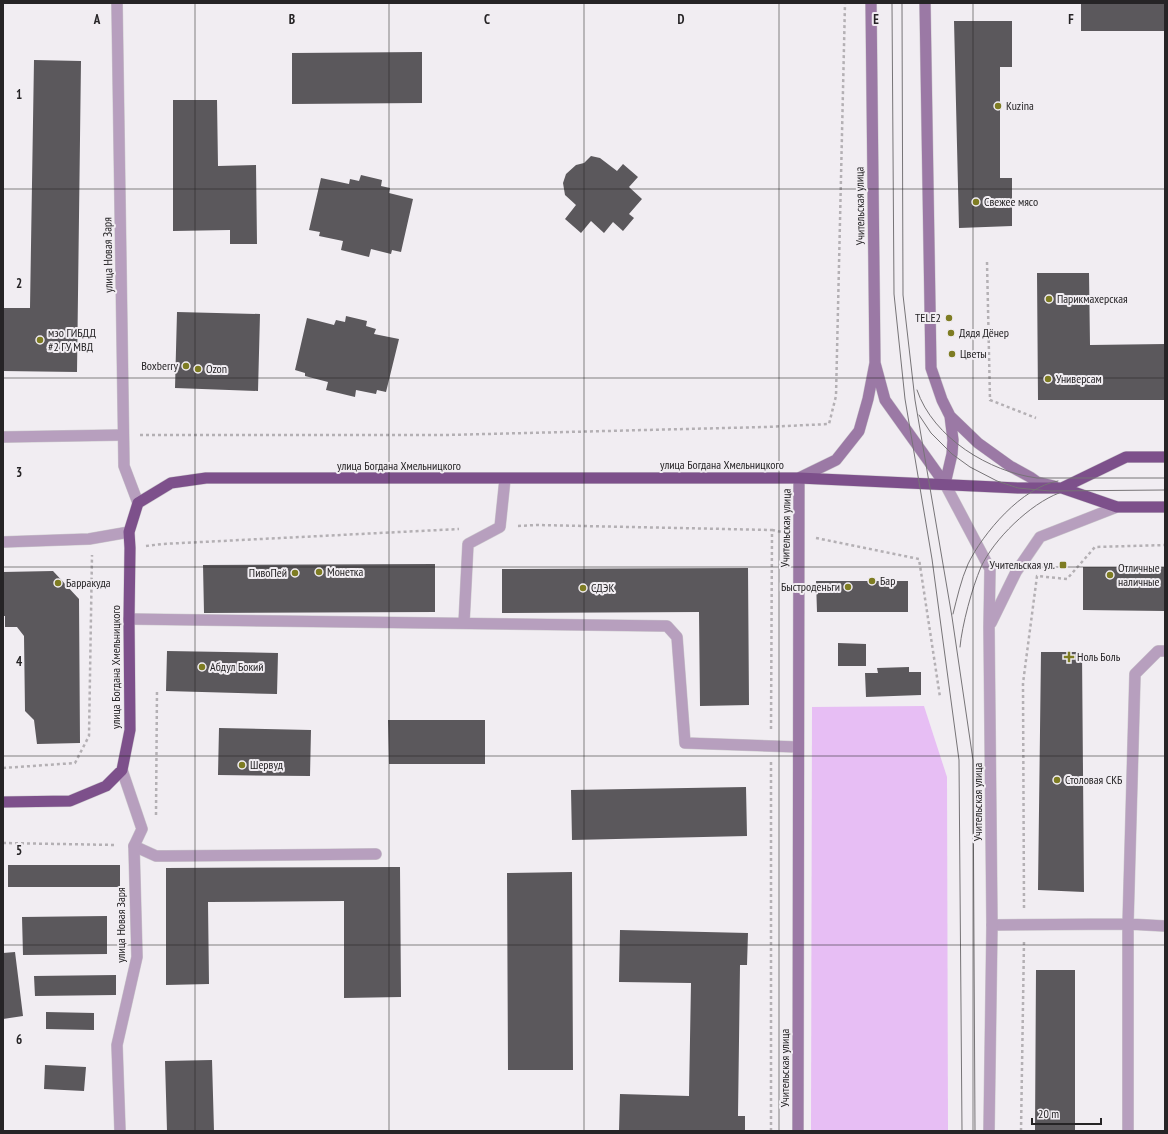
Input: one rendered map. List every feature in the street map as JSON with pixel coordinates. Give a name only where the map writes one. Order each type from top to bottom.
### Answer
[{"type":"highway","name":"улица Богдана Хмельницкого","points":[[1062,488],[1126,458],[1165,457]]},
{"type":"highway","name":"улица Богдана Хмельницкого","points":[[122,770],[130,730],[129,532],[138,503],[171,483],[206,478],[799,478],[1062,488],[1117,507],[1165,507]]},
{"type":"highway","points":[[3,802],[70,800],[106,786],[122,770]]},
{"type":"main road","name":"Учительская улица","points":[[871,3],[875,363],[885,400],[946,484]]},
{"type":"main road","points":[[926,3],[931,368],[942,400],[950,416],[953,440],[952,454],[946,484]]},
{"type":"main road","points":[[799,478],[836,460],[859,431],[868,399],[875,363]]},
{"type":"main road","points":[[950,416],[978,443],[1010,466],[1037,482],[1062,488]]},
{"type":"main road","name":"Учительская улица","points":[[798,1131],[799,478]]},
{"type":"street","name":"улица Новая Заря","points":[[117,3],[124,466],[138,503]]},
{"type":"street","points":[[3,437],[123,434]]},
{"type":"street","points":[[464,623],[468,544],[500,527],[505,479]]},
{"type":"street","name":"Учительская улица","points":[[946,484],[990,569],[989,627],[992,925],[989,1131]]},
{"type":"street","points":[[989,627],[1016,572],[1040,537],[1117,507]]},
{"type":"street","points":[[3,542],[89,539],[129,532]]},
{"type":"street","points":[[129,619],[667,626],[677,637],[685,743],[798,747]]},
{"type":"street","points":[[1128,1131],[1128,924],[1135,674],[1158,651],[1165,651]]},
{"type":"street","name":"улица Новая Заря","points":[[120,1131],[117,1045],[137,957],[134,846],[142,829],[122,770]]},
{"type":"street","points":[[134,846],[156,856],[376,854]]},
{"type":"street","points":[[992,925],[1128,924],[1165,926]]},
{"type":"path","points":[[123,434],[447,435],[829,424],[836,396],[845,3]]},
{"type":"path","points":[[988,262],[990,400],[1036,418]]},
{"type":"path","points":[[500,527],[537,525],[772,530],[919,559],[940,698]]},
{"type":"path","points":[[130,548],[162,544],[460,529]]},
{"type":"path","points":[[771,1131],[772,530]]},
{"type":"path","points":[[1020,1131],[1024,924],[1023,683],[1037,576],[1067,579],[1095,547],[1165,545]]},
{"type":"path","points":[[3,768],[75,763],[89,736],[92,549]]},
{"type":"path","points":[[156,816],[157,689]]},
{"type":"path","points":[[3,843],[134,846]]},
{"type":"shaded area","points":[[924,706],[947,777],[948,1131],[811,1131],[812,707]]},
{"type":"building","points":[[1081,3],[1165,3],[1165,31],[1081,31]]},
{"type":"building","points":[[954,21],[1012,21],[1012,67],[1000,67],[1000,178],[1012,178],[1012,226],[959,228]]},
{"type":"building","points":[[422,52],[422,103],[292,104],[292,53]]},
{"type":"building","points":[[34,60],[81,61],[77,372],[3,371],[3,308],[30,308]]},
{"type":"building","points":[[173,100],[217,100],[218,166],[256,165],[257,244],[230,244],[230,230],[173,231]]},
{"type":"building","points":[[591,156],[600,158],[617,171],[623,164],[638,177],[629,187],[642,199],[629,214],[634,218],[623,231],[613,222],[604,233],[591,221],[581,233],[565,219],[576,205],[565,195],[563,183],[566,174],[576,165],[584,163]]},
{"type":"building","points":[[361,175],[382,180],[381,186],[390,188],[389,193],[413,199],[401,252],[392,250],[391,254],[371,249],[369,257],[341,250],[343,241],[319,236],[320,232],[309,230],[321,178],[349,184],[350,179],[359,181]]},
{"type":"building","points":[[1037,273],[1089,273],[1090,345],[1165,344],[1165,400],[1038,400]]},
{"type":"building","points":[[177,312],[260,314],[258,391],[175,388]]},
{"type":"building","points":[[346,316],[367,321],[366,326],[376,329],[374,334],[399,339],[386,392],[377,390],[376,394],[356,390],[355,397],[326,390],[328,382],[305,376],[305,373],[295,370],[307,318],[334,325],[336,320],[345,322]]},
{"type":"building","points":[[435,564],[435,612],[204,613],[203,565]]},
{"type":"building","points":[[1083,567],[1165,567],[1165,611],[1083,610]]},
{"type":"building","points":[[748,568],[749,705],[700,706],[699,612],[502,613],[502,569]]},
{"type":"building","points":[[53,571],[79,599],[80,743],[37,744],[34,720],[25,711],[24,636],[17,627],[5,627],[5,616],[3,616],[3,572]]},
{"type":"building","points":[[816,581],[908,581],[908,612],[817,612]]},
{"type":"building","points":[[838,643],[866,644],[866,666],[838,666]]},
{"type":"building","points":[[167,651],[278,653],[277,694],[166,691]]},
{"type":"building","points":[[1041,652],[1082,652],[1084,892],[1038,890]]},
{"type":"building","points":[[909,667],[909,672],[921,672],[921,695],[866,697],[865,673],[878,673],[877,668]]},
{"type":"building","points":[[388,720],[485,720],[485,764],[389,764]]},
{"type":"building","points":[[219,728],[311,730],[310,776],[218,775]]},
{"type":"building","points":[[746,787],[747,836],[572,840],[571,790]]},
{"type":"building","points":[[8,865],[120,865],[120,887],[8,887]]},
{"type":"building","points":[[400,867],[401,997],[344,998],[344,901],[208,902],[209,984],[166,985],[166,868]]},
{"type":"building","points":[[572,872],[573,1070],[508,1070],[507,873]]},
{"type":"building","points":[[107,916],[107,954],[23,955],[22,917]]},
{"type":"building","points":[[620,930],[748,933],[747,965],[740,965],[738,1116],[745,1116],[745,1131],[619,1131],[620,1094],[689,1096],[691,983],[619,982]]},
{"type":"building","points":[[15,952],[23,1016],[3,1019],[3,953]]},
{"type":"building","points":[[1036,970],[1075,970],[1075,1131],[1035,1131]]},
{"type":"building","points":[[116,975],[116,995],[35,996],[34,976]]},
{"type":"building","points":[[46,1012],[94,1013],[94,1030],[46,1029]]},
{"type":"building","points":[[212,1060],[214,1131],[167,1131],[165,1061]]},
{"type":"building","points":[[45,1065],[86,1067],[84,1091],[44,1089]]},
{"type":"tram line","points":[[892,3],[894,294],[905,399],[932,559],[959,760],[962,1131]]},
{"type":"tram line","points":[[902,3],[903,295],[915,400],[952,617],[973,760],[975,1131]]},
{"type":"tram line","points":[[917,390],[925,407],[936,423],[950,437],[965,450],[1001,468],[1037,478],[1165,478]]},
{"type":"tram line","points":[[919,415],[931,433],[952,454],[970,467],[997,481],[1018,488],[1050,491],[1165,490]]},
{"type":"tram line","points":[[953,614],[961,583],[968,564],[983,539],[1005,513],[1018,502],[1031,492],[1044,485],[1058,481]]},
{"type":"tram line","points":[[960,647],[965,618],[971,596],[981,567],[987,556],[1004,534],[1025,514],[1036,505],[1059,493]]},
{"type":"place","name":"Kuzina","points":[[998,106]]},
{"type":"place","name":"Свежее мясо","points":[[976,202]]},
{"type":"place","name":"Парикмахерская","points":[[1049,299]]},
{"type":"place","name":"TELE2","points":[[949,318]]},
{"type":"place","name":"Дядя Дёнер","points":[[951,333]]},
{"type":"place","name":"мэо ГИБДД #2 ГУ МВД","points":[[40,340]]},
{"type":"place","name":"Цветы","points":[[952,354]]},
{"type":"place","name":"Boxberry","points":[[186,366]]},
{"type":"place","name":"Ozon","points":[[198,369]]},
{"type":"place","name":"Универсам","points":[[1048,379]]},
{"type":"place","name":"Учительская ул.","points":[[1063,565]]},
{"type":"place","name":"Монетка","points":[[319,572]]},
{"type":"place","name":"ПивоПей","points":[[295,573]]},
{"type":"place","name":"Отличные наличные","points":[[1110,575]]},
{"type":"place","name":"Бар","points":[[872,581]]},
{"type":"place","name":"Барракуда","points":[[58,583]]},
{"type":"place","name":"Быстроденьги","points":[[848,587]]},
{"type":"place","name":"СДЭК","points":[[583,588]]},
{"type":"place","name":"Ноль Боль","points":[[1069,657]]},
{"type":"place","name":"Абдул Бокий","points":[[202,667]]},
{"type":"place","name":"Шервуд","points":[[242,765]]},
{"type":"place","name":"Столовая СКБ","points":[[1057,780]]}]
